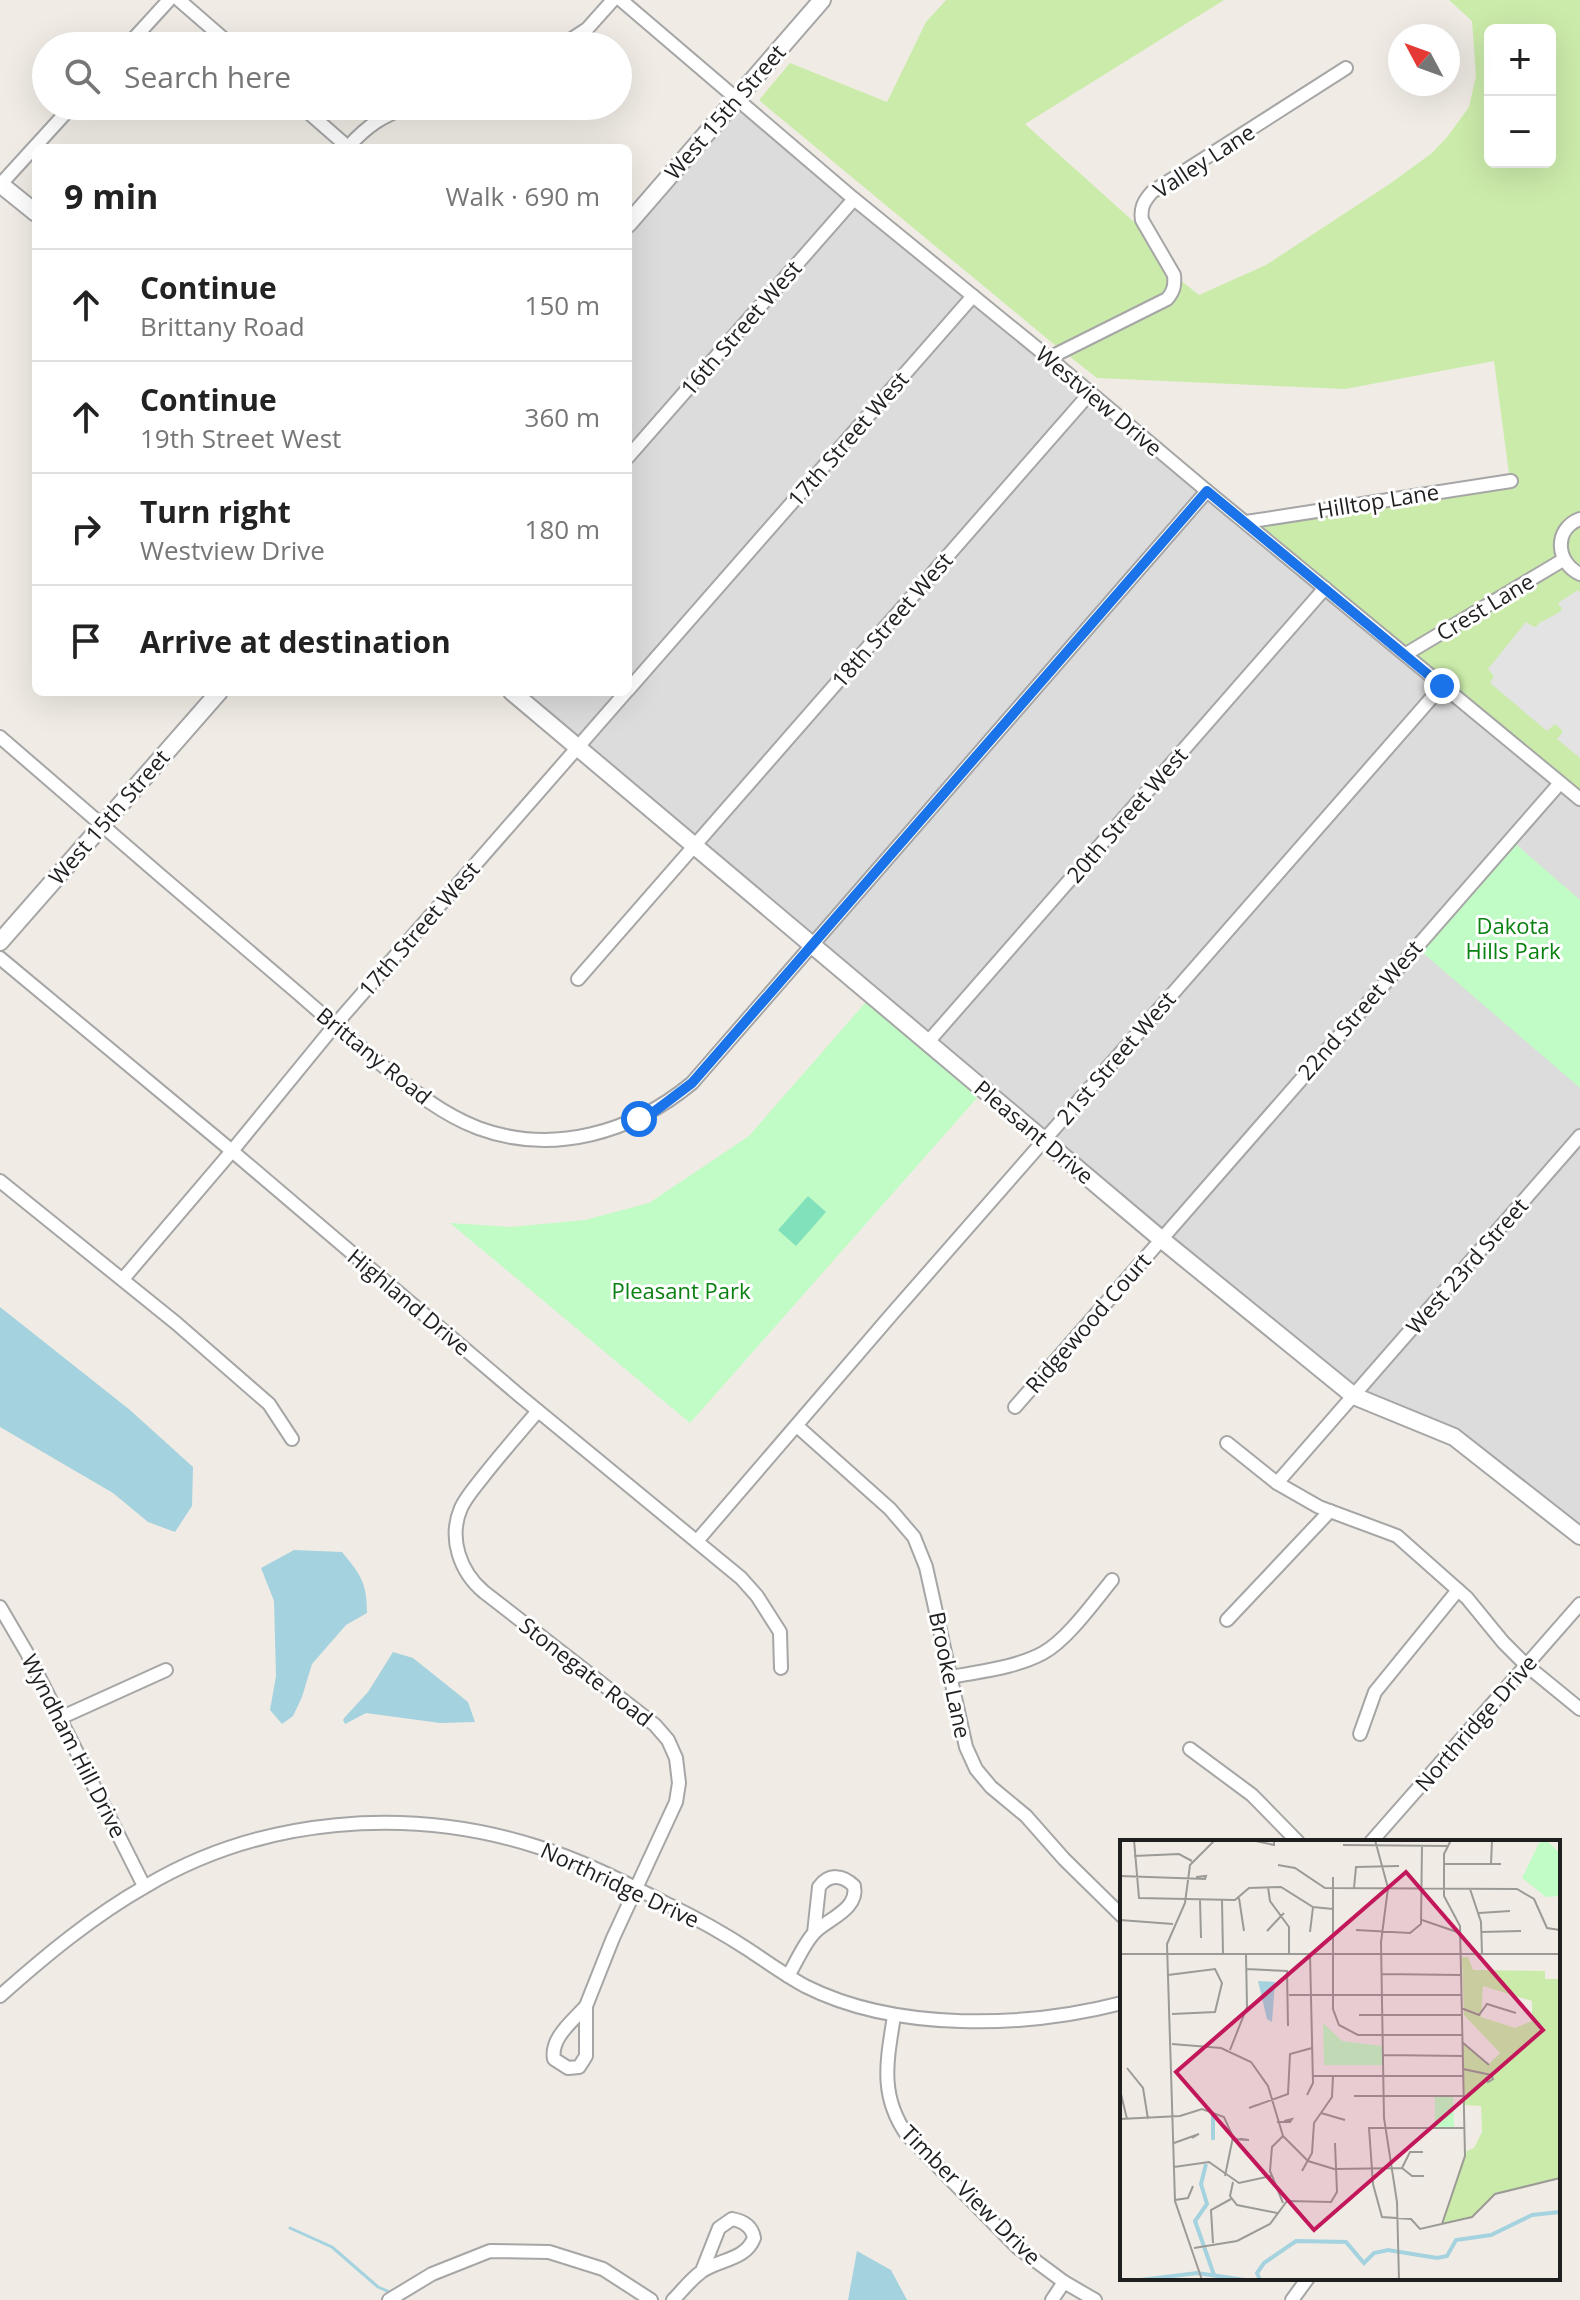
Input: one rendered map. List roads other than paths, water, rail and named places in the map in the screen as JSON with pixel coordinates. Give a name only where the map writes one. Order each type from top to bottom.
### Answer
[{"type":"street","points":[[140,32],[169,0]]},
{"type":"street","points":[[179,0],[216,32]]},
{"type":"street","points":[[582,32],[613,0]]},
{"type":"street","name":"Westview Drive","points":[[621,0],[736,101],[1580,799]]},
{"type":"street","name":"West 15th Street","points":[[632,219],[822,0]]},
{"type":"street","name":"Valley Lane","points":[[1049,358],[1167,299],[1173,292],[1174,275],[1142,220],[1144,201],[1152,192],[1346,68]]},
{"type":"street","points":[[37,144],[59,120]]},
{"type":"street","points":[[317,120],[345,144]]},
{"type":"street","points":[[351,144],[377,120]]},
{"type":"street","points":[[32,149],[0,184],[32,210]]},
{"type":"street","name":"16th Street West","points":[[632,452],[854,199]]},
{"type":"street","name":"17th Street West","points":[[632,685],[973,296]]},
{"type":"street","name":"18th Street West","points":[[578,979],[1090,393]]},
{"type":"street","name":"Hilltop Lane","points":[[1246,522],[1511,481]]},
{"type":"street","name":"Brittany Road","points":[[0,737],[421,1097],[466,1123],[494,1133],[566,1139],[593,1135],[616,1129],[655,1111],[692,1083],[1207,491]]},
{"type":"street","points":[[1580,519],[1566,528],[1560,548],[1568,567],[1580,574]]},
{"type":"street","name":"Crest Lane","points":[[1406,654],[1563,560]]},
{"type":"street","name":"20th Street West","points":[[928,1042],[1325,588]]},
{"type":"street","name":"21st Street West","points":[[697,1541],[1442,686]]},
{"type":"street","name":"West 15th Street","points":[[0,942],[216,696]]},
{"type":"street","name":"Pleasant Drive","points":[[517,696],[1161,1239],[1354,1396],[1454,1437],[1580,1536]]},
{"type":"street","name":"17th Street West","points":[[123,1279],[335,1025],[623,696]]},
{"type":"street","name":"22nd Street West","points":[[1161,1239],[1560,783]]},
{"type":"street","name":"Highland Drive","points":[[0,958],[741,1578],[771,1614],[780,1632],[781,1668]]},
{"type":"street","name":"West 23rd Street","points":[[1277,1483],[1580,1136]]},
{"type":"street","points":[[0,1181],[123,1279],[269,1404],[292,1439]]},
{"type":"street","name":"Ridgewood Court","points":[[1015,1407],[1161,1239]]},
{"type":"street","name":"Stonegate Road","points":[[538,1411],[466,1498],[456,1529],[458,1551],[469,1577],[484,1592],[655,1725],[668,1740],[679,1776],[676,1802],[613,1938],[586,2006]]},
{"type":"street","name":"Brooke Lane","points":[[797,1426],[890,1509],[914,1537],[926,1567],[966,1747],[976,1769],[991,1787],[1045,1835],[1064,1859],[1120,1914]]},
{"type":"street","points":[[1227,1443],[1277,1483],[1330,1511],[1397,1536],[1458,1590],[1526,1665],[1580,1709]]},
{"type":"street","points":[[1227,1620],[1330,1511]]},
{"type":"street","points":[[951,1677],[1015,1664],[1043,1653],[1060,1640],[1112,1580]]},
{"type":"street","points":[[1360,1734],[1375,1692],[1458,1590]]},
{"type":"street","name":"Northridge Drive","points":[[1373,1840],[1580,1604]]},
{"type":"street","name":"Wyndham Hill Drive","points":[[0,1607],[21,1641],[144,1886]]},
{"type":"street","points":[[60,1718],[166,1670]]},
{"type":"street","points":[[1190,1749],[1252,1795],[1296,1840]]},
{"type":"street","name":"Northridge Drive","points":[[0,1996],[38,1962],[144,1886],[214,1854],[263,1839],[332,1825],[400,1823],[469,1829],[524,1842],[583,1864],[712,1927],[788,1976],[838,2000],[894,2016],[932,2020],[1031,2019],[1081,2013],[1120,2003]]},
{"type":"street","points":[[788,1976],[814,1933],[839,1914],[855,1896],[854,1886],[843,1878],[831,1877],[819,1887],[814,1933]]},
{"type":"street","points":[[586,2006],[586,2056],[579,2067],[568,2068],[554,2059],[553,2049],[558,2038],[586,2006]]},
{"type":"street","name":"Timber View Drive","points":[[894,2016],[886,2081],[900,2125],[1010,2240],[1064,2282],[1095,2300]]},
{"type":"street","points":[[673,2300],[702,2271],[740,2255],[750,2247],[754,2238],[744,2223],[732,2219],[723,2223],[702,2271]]},
{"type":"street","points":[[389,2300],[432,2274],[490,2251],[520,2251],[549,2252],[603,2269],[651,2300]]},
{"type":"street","points":[[1292,2300],[1307,2280]]},
{"type":"street","points":[[1052,2300],[1064,2282]]},
{"type":"water","points":[[0,1307],[130,1410],[193,1467],[192,1506],[175,1532],[148,1522],[113,1493],[0,1427]]},
{"type":"water","points":[[294,1550],[342,1552],[362,1580],[367,1613],[346,1625],[312,1664],[293,1716],[282,1724],[270,1710],[276,1676],[274,1601],[261,1568]]},
{"type":"water","points":[[393,1652],[413,1658],[468,1702],[475,1722],[440,1723],[366,1713],[345,1724],[345,1717],[368,1692]]},
{"type":"water","points":[[857,2251],[891,2270],[907,2300],[848,2300]]},
{"type":"waterway","points":[[290,2228],[332,2247],[378,2287],[394,2294]]},
{"type":"park label","name":"Dakota Hills Park","points":[[1513,938]]},
{"type":"park label","name":"Pleasant Park","points":[[681,1291]]}]
